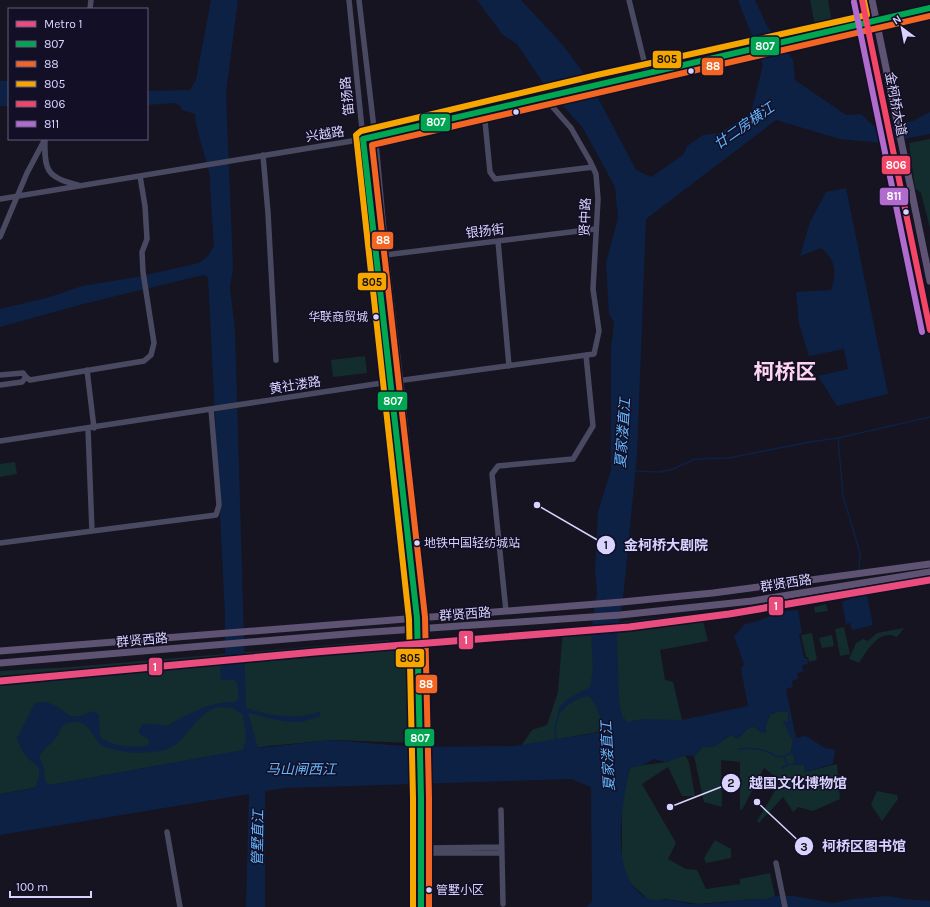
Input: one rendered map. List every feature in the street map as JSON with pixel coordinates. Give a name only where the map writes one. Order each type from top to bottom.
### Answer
[{"type":"main road","name":"金柯桥大道","points":[[862,0],[930,330]]},
{"type":"main road","name":"金柯桥大道","points":[[872,0],[930,282]]},
{"type":"main road","name":"群贤西路","points":[[0,651],[594,605],[713,593],[930,564]]},
{"type":"main road","name":"群贤西路","points":[[0,663],[422,629],[620,615],[752,601],[930,572]]},
{"type":"street","name":"笛扬路","points":[[349,0],[390,381],[421,618]]},
{"type":"street","name":"笛扬路","points":[[359,0],[401,380],[422,629],[430,797],[430,907]]},
{"type":"street","points":[[629,0],[646,72]]},
{"type":"street","name":"兴越路","points":[[0,199],[363,139],[646,72],[930,8]]},
{"type":"street","name":"贤中路","points":[[546,96],[571,128],[596,174],[598,199],[595,229],[593,289],[599,331],[594,354]]},
{"type":"street","points":[[484,111],[490,172],[495,178],[593,167]]},
{"type":"street","points":[[45,140],[44,160],[53,176],[63,181],[80,186]]},
{"type":"street","points":[[0,237],[17,196],[45,140]]},
{"type":"street","points":[[263,155],[268,213],[276,360]]},
{"type":"street","points":[[0,375],[23,373],[30,380],[144,361],[151,355],[154,344],[143,272],[142,252],[147,239],[145,206],[140,176]]},
{"type":"street","name":"银扬街","points":[[377,256],[595,229]]},
{"type":"street","points":[[498,241],[510,366]]},
{"type":"street","name":"黄社溇路","points":[[0,441],[94,428],[390,381],[594,354]]},
{"type":"street","points":[[506,611],[492,474],[498,466],[572,459],[594,426],[586,355]]},
{"type":"street","points":[[87,370],[94,428]]},
{"type":"street","points":[[0,385],[22,382],[26,377]]},
{"type":"street","points":[[0,543],[216,515],[219,505],[212,409]]},
{"type":"street","points":[[88,428],[92,531]]},
{"type":"street","name":"笛扬路","points":[[421,907],[420,737],[422,629]]},
{"type":"street","points":[[501,810],[503,904]]},
{"type":"street","points":[[167,832],[180,907]]},
{"type":"street","points":[[430,851],[501,850]]},
{"type":"street","points":[[776,863],[785,907]]},
{"type":"green space","points":[[810,0],[828,0],[832,22],[815,26]]},
{"type":"green space","points":[[930,139],[930,228],[921,193],[915,188],[909,143]]},
{"type":"green space","points":[[365,356],[367,373],[333,377],[331,360]]},
{"type":"green space","points":[[15,462],[17,474],[0,477],[0,464]]},
{"type":"green space","points":[[826,604],[828,611],[815,613],[814,607]]},
{"type":"green space","points":[[701,613],[708,641],[660,650],[665,680],[673,682],[682,720],[663,720],[521,746],[532,730],[547,725],[558,692],[563,628]]},
{"type":"green space","points":[[844,627],[850,654],[840,656],[835,629]]},
{"type":"green space","points":[[904,628],[897,637],[891,635],[879,638],[870,647],[859,663],[849,659],[856,643],[863,639],[868,641],[877,633]]},
{"type":"green space","points":[[812,633],[817,660],[809,662],[808,657],[806,657],[801,635]]},
{"type":"green space","points":[[832,635],[834,646],[822,648],[819,638]]},
{"type":"green space","points":[[388,640],[409,650],[414,709],[414,743],[333,740],[268,746],[0,794],[0,671],[71,667]]},
{"type":"green space","points":[[780,711],[788,712],[789,721],[783,721],[793,741],[791,751],[794,757],[795,765],[804,765],[805,772],[837,764],[840,799],[813,811],[798,807],[793,812],[783,797],[759,823],[757,821],[781,781],[764,768],[742,810],[740,809],[740,762],[721,760],[722,807],[704,802],[694,756],[703,747],[715,746],[731,735],[738,739],[747,729],[754,726],[761,732],[771,714]]},
{"type":"green space","points":[[685,755],[689,762],[695,796],[682,796],[668,767],[642,784],[676,843],[668,859],[686,869],[697,870],[706,889],[740,884],[740,879],[770,873],[775,896],[767,899],[698,904],[665,899],[659,901],[649,900],[629,882],[622,863],[622,803],[630,767],[666,762]]},
{"type":"green space","points":[[877,791],[897,795],[898,799],[882,821],[871,805]]},
{"type":"green space","points":[[715,840],[731,849],[731,858],[706,863],[704,858]]},
{"type":"water","points":[[211,0],[238,0],[226,93],[233,269],[230,287],[235,331],[246,708],[283,716],[301,716],[320,712],[320,716],[310,720],[293,722],[276,720],[248,713],[258,748],[333,740],[413,747],[514,746],[601,732],[599,713],[589,696],[574,701],[561,712],[558,710],[568,699],[590,687],[593,670],[591,634],[597,592],[595,572],[598,512],[611,470],[611,349],[614,322],[609,314],[606,263],[618,218],[615,187],[583,128],[546,87],[517,44],[503,35],[477,0],[521,0],[562,44],[588,79],[636,170],[651,177],[683,155],[687,146],[703,135],[720,133],[751,113],[763,65],[738,0],[755,0],[767,26],[793,60],[795,80],[846,115],[861,114],[876,128],[913,121],[930,112],[930,134],[882,143],[840,139],[776,120],[646,219],[637,455],[624,589],[617,639],[619,699],[622,716],[628,722],[641,719],[682,720],[748,706],[741,669],[744,664],[734,636],[745,624],[758,621],[779,612],[798,610],[802,633],[799,634],[804,658],[807,658],[808,664],[802,665],[803,672],[797,673],[798,679],[792,681],[793,687],[786,689],[796,738],[806,736],[825,748],[835,750],[833,764],[805,772],[804,765],[795,765],[794,757],[791,751],[793,741],[783,721],[789,721],[788,712],[777,712],[770,715],[768,718],[766,733],[761,732],[753,726],[747,729],[738,739],[731,735],[715,746],[703,747],[694,756],[685,755],[666,762],[654,759],[641,766],[630,767],[621,819],[621,839],[622,858],[627,875],[636,889],[651,900],[671,900],[693,904],[767,899],[775,896],[794,896],[833,903],[852,899],[887,896],[930,901],[930,907],[586,907],[592,902],[591,787],[571,779],[286,788],[265,791],[265,907],[246,907],[249,794],[0,835],[0,794],[35,788],[38,779],[39,768],[26,756],[21,749],[17,738],[35,703],[47,702],[58,707],[70,716],[80,716],[94,711],[99,715],[100,737],[116,744],[140,747],[146,746],[149,743],[148,739],[140,734],[139,730],[143,724],[168,725],[200,709],[225,702],[235,702],[239,698],[237,682],[234,680],[221,680],[220,663],[225,653],[225,614],[208,277],[203,275],[83,304],[0,327],[0,309],[50,297],[82,286],[137,277],[199,263],[208,256],[214,246],[210,180],[195,114],[182,110],[179,105],[175,103],[148,105],[148,91],[190,90],[196,80]],"holes":[[[219,707],[233,708],[243,715],[246,739],[243,750],[50,785],[47,784],[44,779],[44,767],[39,757],[53,741],[62,727],[69,722],[79,722],[84,724],[102,745],[109,748],[138,753],[155,752],[173,747],[197,721],[210,710]]]},
{"type":"water","points":[[0,81],[8,81],[8,106],[0,106]]},
{"type":"water","points":[[846,188],[888,394],[837,406],[818,376],[848,369],[844,349],[809,356],[799,324],[796,292],[831,290],[834,278],[834,267],[826,252],[821,248],[800,256],[810,222],[826,192]]},
{"type":"water","points":[[866,591],[873,625],[852,630],[850,623],[846,624],[842,602],[850,599],[856,592]]},
{"type":"waterway","name":"夏家溇直江","points":[[635,471],[660,472],[673,469],[695,459],[728,458],[838,438],[930,417]]},
{"type":"waterway","points":[[838,438],[843,496],[860,553],[859,571]]},
{"type":"waterway","points":[[858,593],[859,585]]},
{"type":"waterway","points":[[556,742],[555,727],[560,710]]},
{"type":"waterway","points":[[739,749],[759,749],[777,757],[784,756],[787,765],[782,768]]},
{"type":"waterway","points":[[784,756],[794,752]]},
{"type":"waterway","points":[[787,765],[797,764]]},
{"type":"metro line","name":"1","points":[[0,681],[315,652],[629,627],[729,614],[930,580]]},
{"type":"transit line","name":"806","points":[[862,0],[930,330]]},
{"type":"transit line","name":"805","points":[[413,907],[413,798],[409,619],[356,135],[361,131],[597,75],[867,15],[864,1]]},
{"type":"transit line","name":"811","points":[[854,2],[922,332]]},
{"type":"transit line","name":"807","points":[[421,907],[421,798],[417,618],[363,139],[930,8]]},
{"type":"transit line","name":"88","points":[[429,907],[429,798],[425,617],[372,145],[930,16]]},
{"type":"place","name":"华联商贸城","points":[[376,317]]},
{"type":"place","name":"金柯桥大剧院","points":[[537,505]]},
{"type":"place","name":"地铁中国轻纺城站","points":[[417,543]]},
{"type":"place","name":"柯桥区图书馆","points":[[757,802]]},
{"type":"place","name":"越国文化博物馆","points":[[670,807]]},
{"type":"place","name":"管墅小区","points":[[429,890]]},
{"type":"district","name":"柯桥区","points":[[785,372]]},
{"type":"water label","name":"廿二房横江","points":[[744,126]]},
{"type":"water label","name":"马山闸西江","points":[[301,769]]},
{"type":"water label","name":"管墅直江","points":[[258,838]]}]
